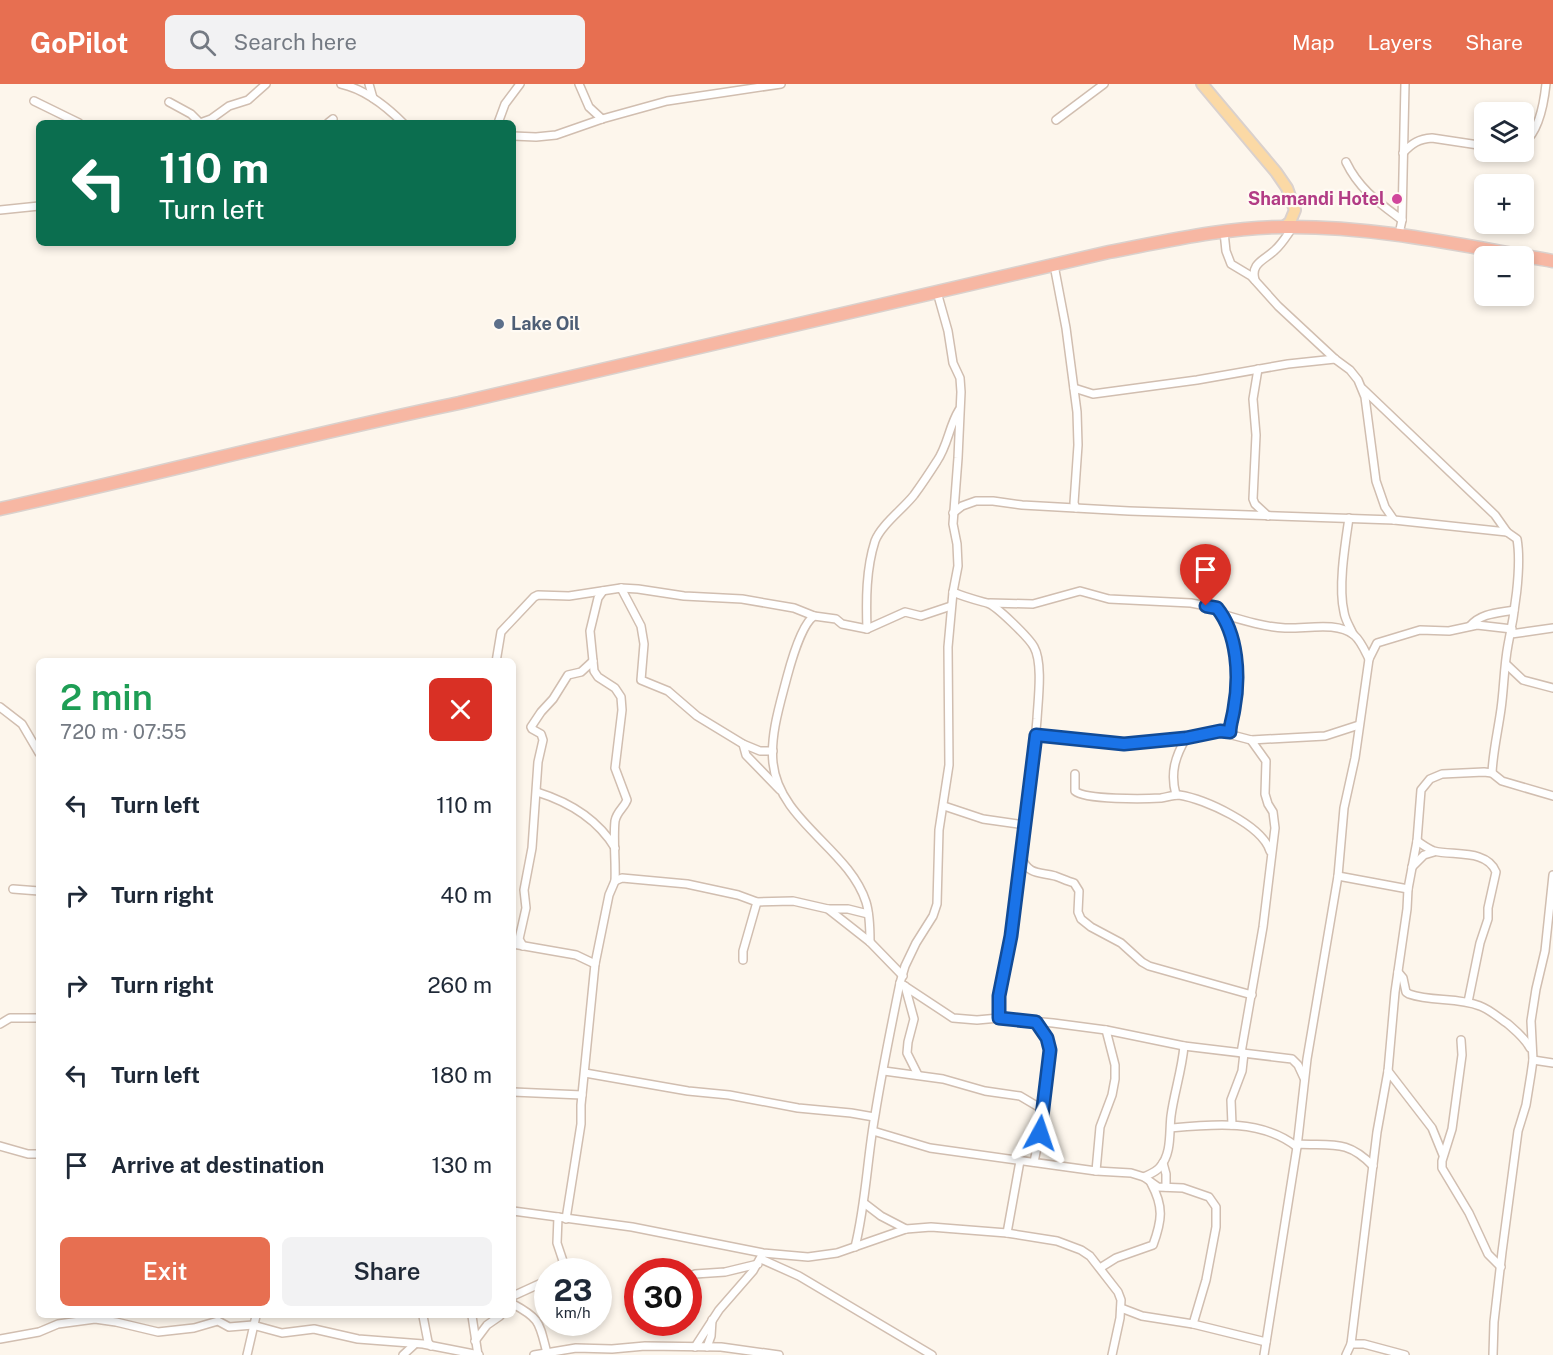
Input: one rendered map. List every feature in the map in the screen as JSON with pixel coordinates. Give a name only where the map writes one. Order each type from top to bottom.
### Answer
[{"type":"highway","points":[[0,509],[1121,250],[1224,232],[1289,227],[1369,230],[1553,261]]},
{"type":"main road","points":[[1202,84],[1287,188],[1295,210],[1289,227]]},
{"type":"street","points":[[208,120],[229,106],[248,100],[266,84]]},
{"type":"street","points":[[347,84],[374,99],[399,120]]},
{"type":"street","points":[[369,84],[374,99]]},
{"type":"street","points":[[499,120],[506,104],[520,84]]},
{"type":"street","points":[[579,84],[586,102],[602,119]]},
{"type":"street","points":[[516,136],[556,135],[602,119],[667,101],[781,84]]},
{"type":"street","points":[[1056,120],[1104,84]]},
{"type":"street","points":[[1399,234],[1402,220],[1405,84]]},
{"type":"street","points":[[1534,127],[1544,102],[1546,84]]},
{"type":"street","points":[[34,101],[73,120]]},
{"type":"street","points":[[169,102],[191,114],[197,120]]},
{"type":"street","points":[[1403,153],[1415,141],[1424,138],[1474,144]]},
{"type":"street","points":[[1346,162],[1361,186],[1402,220]]},
{"type":"street","points":[[0,210],[36,206]]},
{"type":"street","points":[[1256,280],[1254,274],[1257,263],[1274,251],[1289,227]]},
{"type":"street","points":[[1224,232],[1226,251],[1231,264],[1256,280],[1278,306],[1350,370],[1362,388],[1495,515],[1507,532],[1517,539],[1514,610],[1494,744],[1492,773]]},
{"type":"street","points":[[1054,266],[1074,388],[1078,434],[1074,503],[1076,508]]},
{"type":"street","points":[[855,1247],[864,1203],[874,1117],[903,982],[916,943],[933,916],[937,904],[938,852],[949,765],[948,647],[951,606],[958,566],[953,513],[958,459],[960,378],[953,363],[948,331],[937,292]]},
{"type":"street","points":[[1074,388],[1093,394],[1308,361],[1335,359]]},
{"type":"street","points":[[1258,369],[1253,399],[1256,435],[1253,499],[1255,504],[1269,516]]},
{"type":"street","points":[[1362,388],[1376,481],[1385,507],[1394,520]]},
{"type":"street","points":[[867,629],[868,582],[875,540],[913,496],[938,461],[946,445],[950,427],[960,408]]},
{"type":"street","points":[[953,513],[970,503],[986,501],[1031,506],[1394,520],[1507,532]]},
{"type":"street","points":[[1349,518],[1345,544],[1342,603],[1344,615],[1353,634],[1359,640],[1369,659]]},
{"type":"street","points":[[497,658],[501,632],[538,595],[580,595],[621,588],[742,599],[794,608],[814,616],[836,619],[842,624],[867,629],[905,612],[921,616],[951,606]]},
{"type":"street","points":[[621,588],[641,626],[644,644],[641,680],[668,691],[697,716],[743,744],[760,751],[773,751]]},
{"type":"street","points":[[562,1258],[557,1243],[581,1124],[595,964],[609,895],[615,881],[615,821],[627,800],[615,768],[623,703],[618,692],[598,677],[594,671],[590,631],[598,597],[603,591]]},
{"type":"street","points":[[953,592],[989,603],[1033,604],[1080,591],[1108,598],[1217,608],[1231,636],[1237,672],[1230,732]]},
{"type":"street","points":[[989,603],[1034,646],[1038,657],[1036,735],[1011,936],[999,996],[999,1018]]},
{"type":"street","points":[[1470,626],[1480,617],[1514,610]]},
{"type":"street","points":[[1222,614],[1271,626],[1327,627],[1353,634]]},
{"type":"street","points":[[782,792],[774,769],[773,751],[778,714],[789,666],[806,623],[814,616]]},
{"type":"street","points":[[1264,1355],[1297,1146],[1304,1078],[1338,876],[1344,808],[1355,758],[1369,659],[1373,648],[1383,639],[1420,630],[1449,631],[1477,625],[1511,632],[1553,628]]},
{"type":"street","points":[[523,946],[519,939],[526,908],[524,890],[530,861],[538,762],[543,740],[541,734],[531,727],[554,699],[568,675],[581,672],[593,661]]},
{"type":"street","points":[[1506,664],[1523,680],[1553,688]]},
{"type":"street","points":[[0,707],[22,724],[36,744]]},
{"type":"street","points":[[1036,735],[1124,744],[1186,738],[1220,731],[1230,732],[1236,737],[1251,740],[1325,736],[1359,725]]},
{"type":"street","points":[[1176,795],[1173,768],[1177,754],[1186,738]]},
{"type":"street","points":[[1232,1125],[1231,1100],[1242,1071],[1263,927],[1275,820],[1265,794],[1266,761],[1251,740]]},
{"type":"street","points":[[743,744],[746,755],[782,792],[795,811],[849,872],[863,894],[868,914],[870,942]]},
{"type":"street","points":[[1346,1355],[1351,1344],[1381,1105],[1388,1071],[1408,889],[1418,841],[1419,797],[1423,786],[1430,779],[1451,772],[1492,773],[1502,781],[1553,796]]},
{"type":"street","points":[[1075,774],[1075,791],[1089,797],[1153,798],[1176,795],[1206,803],[1248,826],[1266,841],[1271,854]]},
{"type":"street","points":[[537,792],[563,801],[589,818],[600,827],[615,848]]},
{"type":"street","points":[[944,806],[983,819],[1025,825]]},
{"type":"street","points":[[1418,841],[1438,852]]},
{"type":"street","points":[[1412,867],[1424,855],[1438,852],[1460,853],[1491,864],[1496,872],[1488,908],[1488,919],[1480,943],[1468,1002]]},
{"type":"street","points":[[1021,856],[1025,865],[1033,873],[1055,876],[1074,883],[1079,891],[1078,912],[1081,919],[1121,943],[1149,966],[1252,995]]},
{"type":"street","points":[[1493,1355],[1494,1322],[1516,1144],[1526,1105],[1533,1057],[1531,1020],[1545,951],[1553,875]]},
{"type":"street","points":[[1338,876],[1408,889]]},
{"type":"street","points":[[615,881],[622,878],[687,884],[757,902],[793,901],[828,909],[848,909],[868,914]]},
{"type":"street","points":[[13,889],[36,891]]},
{"type":"street","points":[[743,960],[743,951],[757,902]]},
{"type":"street","points":[[828,909],[870,942],[903,982],[953,1018],[977,1020],[999,1018],[1106,1030],[1184,1046],[1292,1059],[1298,1065],[1304,1078]]},
{"type":"street","points":[[516,945],[576,955],[595,964]]},
{"type":"street","points":[[1398,972],[1409,994],[1468,1002],[1486,1009],[1511,1026],[1527,1043],[1533,1057]]},
{"type":"street","points":[[903,982],[914,1019],[907,1053],[918,1075]]},
{"type":"street","points":[[0,1024],[10,1018],[36,1018]]},
{"type":"street","points":[[1034,1162],[1040,1133],[1050,1050],[1047,1038],[1036,1022]]},
{"type":"street","points":[[1096,1171],[1100,1128],[1112,1095],[1115,1065],[1106,1030]]},
{"type":"street","points":[[1461,1040],[1462,1054],[1452,1128],[1443,1156],[1442,1168],[1469,1212],[1488,1254],[1501,1267]]},
{"type":"street","points":[[1144,1177],[1156,1171],[1163,1163],[1168,1149],[1184,1046]]},
{"type":"street","points":[[1533,1057],[1553,1063]]},
{"type":"street","points":[[884,1071],[944,1079],[985,1091],[1020,1096],[1042,1109]]},
{"type":"street","points":[[1388,1071],[1432,1128],[1443,1156]]},
{"type":"street","points":[[585,1073],[798,1108],[874,1117]]},
{"type":"street","points":[[516,1092],[582,1095]]},
{"type":"street","points":[[1171,1128],[1232,1125],[1279,1134],[1297,1146],[1345,1146],[1357,1151],[1373,1166]]},
{"type":"street","points":[[873,1131],[930,1148],[1096,1171],[1131,1173],[1144,1177],[1152,1183],[1166,1187],[1177,1186],[1202,1194],[1214,1201],[1216,1227],[1213,1247],[1193,1324]]},
{"type":"street","points":[[0,1146],[36,1154]]},
{"type":"street","points":[[1008,1233],[1020,1161]]},
{"type":"street","points":[[1163,1163],[1166,1187]]},
{"type":"street","points":[[1100,1268],[1116,1258],[1153,1245],[1158,1232],[1161,1210],[1159,1197],[1152,1183]]},
{"type":"street","points":[[864,1203],[880,1216],[906,1229]]},
{"type":"street","points":[[516,1211],[632,1227],[760,1258],[800,1276],[932,1355]]},
{"type":"street","points":[[702,1274],[725,1272],[760,1258],[808,1257],[837,1253],[906,1229],[931,1227],[1008,1233],[1069,1245],[1090,1256],[1118,1292],[1121,1308],[1112,1355]]},
{"type":"street","points":[[695,1347],[712,1320],[760,1258]]},
{"type":"street","points":[[516,1295],[534,1286]]},
{"type":"street","points":[[516,1306],[535,1317],[544,1337],[547,1353]]},
{"type":"street","points":[[1121,1308],[1158,1320],[1193,1324],[1266,1342]]},
{"type":"street","points":[[0,1339],[39,1332],[57,1324],[104,1318]]},
{"type":"street","points":[[247,1355],[256,1318]]},
{"type":"street","points":[[423,1318],[428,1342],[431,1346]]},
{"type":"street","points":[[99,1320],[158,1332],[194,1328],[215,1322],[229,1327],[254,1325],[282,1333],[314,1329],[358,1339],[431,1346],[476,1355],[472,1318]]},
{"type":"street","points":[[475,1341],[487,1325],[497,1318]]},
{"type":"street","points":[[708,1350],[712,1320]]},
{"type":"street","points":[[403,1355],[415,1344]]},
{"type":"street","points":[[1351,1344],[1364,1344],[1405,1355]]},
{"type":"street","points":[[534,1355],[576,1348],[634,1351],[683,1347],[708,1350],[749,1349],[779,1355]]},
{"type":"street","points":[[683,1347],[686,1355]]},
{"type":"place","name":"Shamandi Hotel","points":[[1397,199]]},
{"type":"place","name":"Lake Oil","points":[[499,324]]},
{"type":"route","points":[[1040,1133],[1045,1082],[1050,1060],[1047,1038],[1036,1022],[999,1018],[999,996],[1011,936],[1036,735],[1124,744],[1186,738],[1220,731],[1230,732],[1237,684],[1236,660],[1231,636],[1222,614],[1217,608],[1206,606]]}]
